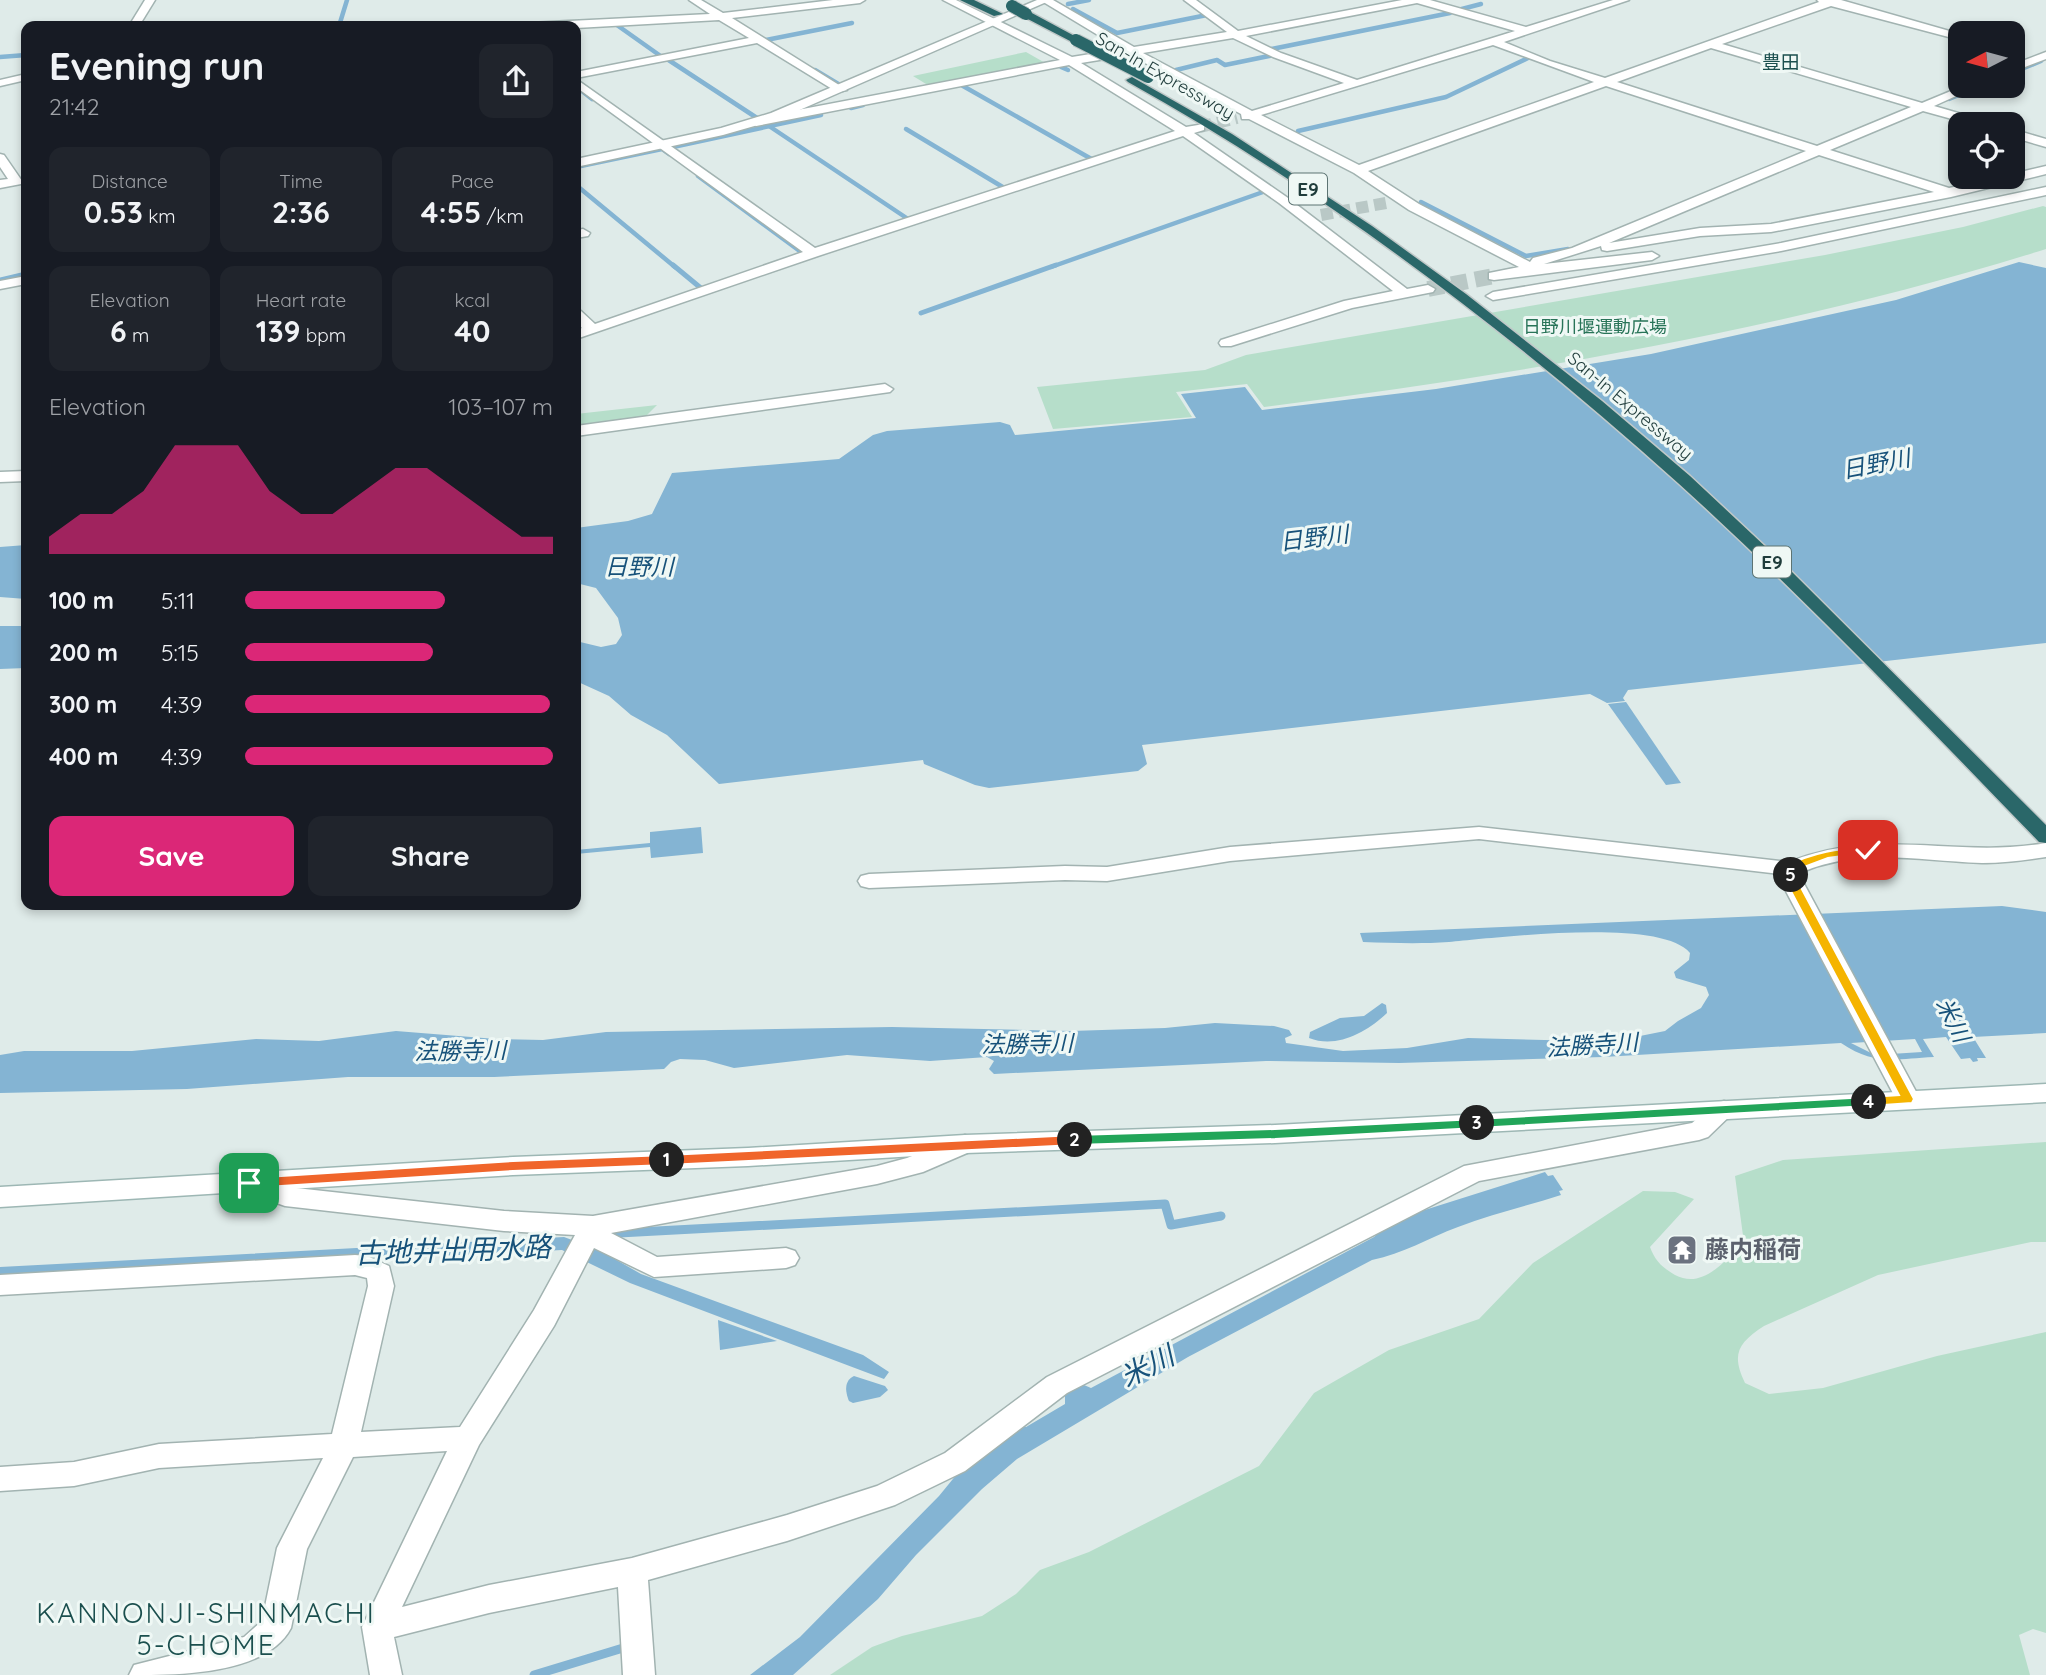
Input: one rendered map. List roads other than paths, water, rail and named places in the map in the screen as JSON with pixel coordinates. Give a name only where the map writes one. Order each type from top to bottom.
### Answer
[{"type":"highway","points":[[965,0],[1002,17]]},
{"type":"highway","name":"San-In Expressway","points":[[981,0],[1002,17],[1050,36],[1132,80],[1256,154],[1408,256],[1486,304],[1589,399],[1703,497],[1798,587],[2046,837]]},
{"type":"highway","name":"San-In Expressway","points":[[1000,0],[1002,17]]},
{"type":"highway","name":"San-In Expressway","points":[[1002,17],[1076,40],[1148,77],[1267,152],[1486,304],[1712,496],[1798,576],[2046,823]]},
{"type":"street","points":[[137,21],[150,0]]},
{"type":"street","points":[[694,0],[841,90]]},
{"type":"street","points":[[581,23],[719,16],[860,0]]},
{"type":"street","points":[[581,162],[756,122],[841,90],[1002,17],[1046,0],[1129,51],[1358,170],[1403,200],[1534,269]]},
{"type":"street","points":[[1189,0],[1234,34],[1277,55],[1357,83]]},
{"type":"street","points":[[756,122],[783,119],[1071,61],[1306,23],[1418,0],[1523,30]]},
{"type":"street","points":[[1237,118],[1494,42],[1523,30],[1624,0]]},
{"type":"street","points":[[1358,170],[1829,1],[1948,34]]},
{"type":"street","points":[[944,3],[1002,17],[1143,106],[1191,132],[1314,216],[1404,293]]},
{"type":"street","points":[[1002,17],[1052,65],[1132,107],[1143,106]]},
{"type":"street","points":[[581,74],[758,40]]},
{"type":"street","points":[[1494,42],[1522,51],[1546,63],[1951,192]]},
{"type":"street","points":[[1712,45],[1948,114]]},
{"type":"street","points":[[2025,54],[2043,58]]},
{"type":"street","points":[[2025,64],[2043,58]]},
{"type":"street","points":[[0,83],[21,78]]},
{"type":"street","points":[[581,86],[813,253]]},
{"type":"street","points":[[1577,251],[1948,96]]},
{"type":"street","points":[[581,333],[813,253],[1191,132]]},
{"type":"street","points":[[2025,137],[2046,143]]},
{"type":"street","points":[[0,158],[16,181],[0,184]]},
{"type":"street","points":[[1534,269],[1538,261],[1577,251],[1700,232],[1768,228],[1951,192],[2046,170]]},
{"type":"street","points":[[1486,304],[2046,191]]},
{"type":"street","points":[[1386,203],[1403,200]]},
{"type":"street","points":[[1494,276],[1650,256],[1769,249]]},
{"type":"street","points":[[0,285],[21,281]]},
{"type":"street","points":[[1226,343],[1349,304],[1428,289]]},
{"type":"street","points":[[581,319],[592,330]]},
{"type":"street","points":[[581,430],[885,389]]},
{"type":"street","points":[[0,477],[21,476]]},
{"type":"street","points":[[869,881],[1065,873],[1090,876],[1230,854],[1479,833],[1791,874]]},
{"type":"street","points":[[1791,874],[1806,860],[1828,854],[1868,850],[1905,848],[1981,856],[2039,856]]},
{"type":"street","points":[[1791,874],[1902,1088]]},
{"type":"street","points":[[0,1197],[513,1166],[748,1157],[965,1144],[1275,1134],[1724,1110],[1902,1088],[2046,1093]]},
{"type":"street","points":[[377,1627],[489,1599],[632,1570],[787,1528],[910,1486],[955,1462],[1056,1385],[1473,1173],[1699,1131],[1724,1110]]},
{"type":"street","points":[[386,1675],[377,1627],[468,1438],[544,1318],[585,1240],[686,1212],[877,1175],[914,1165],[965,1144]]},
{"type":"street","points":[[249,1183],[285,1196],[504,1221],[585,1240],[654,1267],[786,1258]]},
{"type":"street","points":[[0,1285],[355,1265],[374,1268],[382,1279],[343,1447],[292,1548],[276,1628],[268,1639],[245,1651],[145,1675]]},
{"type":"street","points":[[0,1479],[74,1474],[159,1456],[468,1438]]},
{"type":"street","points":[[632,1570],[639,1675]]},
{"type":"water","name":"日野川","points":[[2019,262],[2046,268],[2046,643],[1628,690],[1623,698],[1625,701],[1607,703],[1590,694],[1142,745],[1147,764],[1138,771],[989,788],[924,764],[923,760],[719,784],[667,735],[631,715],[609,696],[581,683],[581,642],[601,647],[616,644],[622,635],[618,618],[596,588],[581,584],[581,527],[628,521],[652,514],[672,473],[839,459],[873,435],[887,431],[1000,422],[1010,425],[1015,435],[1196,418],[1181,394],[1245,387],[1262,410],[1436,389],[1651,354],[1896,300]]},
{"type":"water","points":[[21,545],[21,599],[0,597],[0,547]]},
{"type":"water","points":[[0,626],[21,626],[21,668],[0,669]]},
{"type":"water","points":[[1626,702],[1681,783],[1666,785],[1608,704]]},
{"type":"water","points":[[701,827],[703,853],[651,858],[650,847],[581,854],[581,850],[650,843],[650,832]]},
{"type":"water","points":[[2002,906],[2046,912],[2046,1033],[1973,1037],[1986,1058],[1977,1058],[1978,1061],[1973,1062],[1970,1058],[1961,1059],[1946,1037],[1923,1039],[1934,1057],[1896,1060],[1864,1055],[1841,1043],[1603,1057],[1399,1063],[1266,1061],[994,1074],[989,1069],[994,1061],[987,1057],[930,1061],[847,1055],[734,1068],[705,1060],[680,1059],[671,1062],[664,1069],[494,1077],[348,1077],[187,1089],[0,1093],[0,1055],[24,1051],[132,1051],[256,1039],[319,1041],[396,1031],[543,1040],[606,1032],[892,1027],[1071,1031],[1165,1028],[1215,1023],[1274,1026],[1289,1030],[1292,1035],[1285,1038],[1286,1043],[1343,1051],[1407,1048],[1468,1038],[1585,1041],[1640,1036],[1665,1031],[1701,1008],[1709,995],[1706,987],[1676,978],[1674,972],[1689,960],[1690,953],[1673,942],[1647,936],[1576,932],[1406,943],[1363,942],[1360,933]],"holes":[[[1915,1039],[1922,1052],[1875,1055],[1851,1043]]]},
{"type":"water","points":[[1382,1003],[1386,1005],[1387,1013],[1351,1037],[1330,1041],[1309,1038],[1310,1032],[1340,1018],[1364,1016]]},
{"type":"water","name":"米川","points":[[1545,1172],[1548,1176],[1553,1175],[1563,1190],[1559,1191],[1561,1195],[1471,1222],[1405,1250],[1372,1260],[1188,1357],[1017,1459],[982,1489],[916,1555],[878,1599],[793,1675],[750,1675],[800,1637],[939,1496],[966,1463],[1016,1433],[1013,1429],[1016,1423],[1026,1427],[1065,1404],[1065,1394],[1084,1385],[1091,1388],[1374,1237],[1393,1220]]},
{"type":"water","name":"古地井出用水路","points":[[564,1237],[599,1250],[641,1274],[863,1355],[889,1372],[884,1379],[630,1283],[562,1250],[0,1278],[0,1267]]},
{"type":"water","points":[[718,1320],[777,1341],[720,1350]]},
{"type":"water","points":[[854,1376],[885,1386],[888,1390],[880,1397],[853,1403],[849,1401],[846,1387]]},
{"type":"waterway","points":[[341,21],[347,0]]},
{"type":"waterway","points":[[1068,4],[1089,0]]},
{"type":"waterway","points":[[1458,10],[1481,4]]},
{"type":"waterway","points":[[1073,9],[1117,33],[1207,15]]},
{"type":"waterway","points":[[1267,50],[1450,13]]},
{"type":"waterway","points":[[614,23],[662,57]]},
{"type":"waterway","points":[[772,44],[766,40],[852,23]]},
{"type":"waterway","points":[[1176,70],[1217,60],[1225,65],[1274,55],[1268,53]]},
{"type":"waterway","points":[[0,57],[21,55]]},
{"type":"waterway","points":[[1298,131],[1446,97],[1528,58]]},
{"type":"waterway","points":[[667,59],[757,118],[750,121]]},
{"type":"waterway","points":[[2025,68],[2041,61]]},
{"type":"waterway","points":[[1061,67],[1068,70]]},
{"type":"waterway","points":[[815,70],[840,85]]},
{"type":"waterway","points":[[963,86],[1095,161]]},
{"type":"waterway","points":[[582,91],[592,99]]},
{"type":"waterway","points":[[851,108],[863,105]]},
{"type":"waterway","points":[[769,126],[821,115]]},
{"type":"waterway","points":[[673,147],[769,126]]},
{"type":"waterway","points":[[769,126],[914,223]]},
{"type":"waterway","points":[[906,129],[1006,189]]},
{"type":"waterway","points":[[581,166],[662,149],[669,154]]},
{"type":"waterway","points":[[698,176],[801,252],[800,255]]},
{"type":"waterway","points":[[0,186],[21,182]]},
{"type":"waterway","points":[[581,189],[675,267]]},
{"type":"waterway","points":[[1051,267],[1263,192]]},
{"type":"waterway","points":[[1421,202],[1526,256],[1568,249]]},
{"type":"waterway","points":[[673,265],[702,289]]},
{"type":"waterway","points":[[921,313],[1056,265]]},
{"type":"waterway","points":[[0,280],[21,275]]},
{"type":"waterway","points":[[619,1233],[1165,1204],[1171,1225],[1221,1216]]},
{"type":"waterway","points":[[534,1675],[623,1648],[626,1652]]},
{"type":"tunnel","points":[[1200,127],[1237,118]]},
{"type":"tunnel","points":[[1321,215],[1386,203]]},
{"type":"tunnel","points":[[1428,289],[1494,276]]},
{"type":"place","name":"藤内稲荷","points":[[1682,1250]]},
{"type":"district","name":"豊田","points":[[1781,62]]},
{"type":"district","name":"KANNONJI-SHINMACHI 5-CHOME","points":[[206,1629]]},
{"type":"park label","name":"日野川堰運動広場","points":[[1595,327]]},
{"type":"water label","name":"法勝寺川","points":[[1027,1044]]},
{"type":"water label","name":"法勝寺川","points":[[1592,1045]]},
{"type":"water label","name":"法勝寺川","points":[[460,1051]]}]
